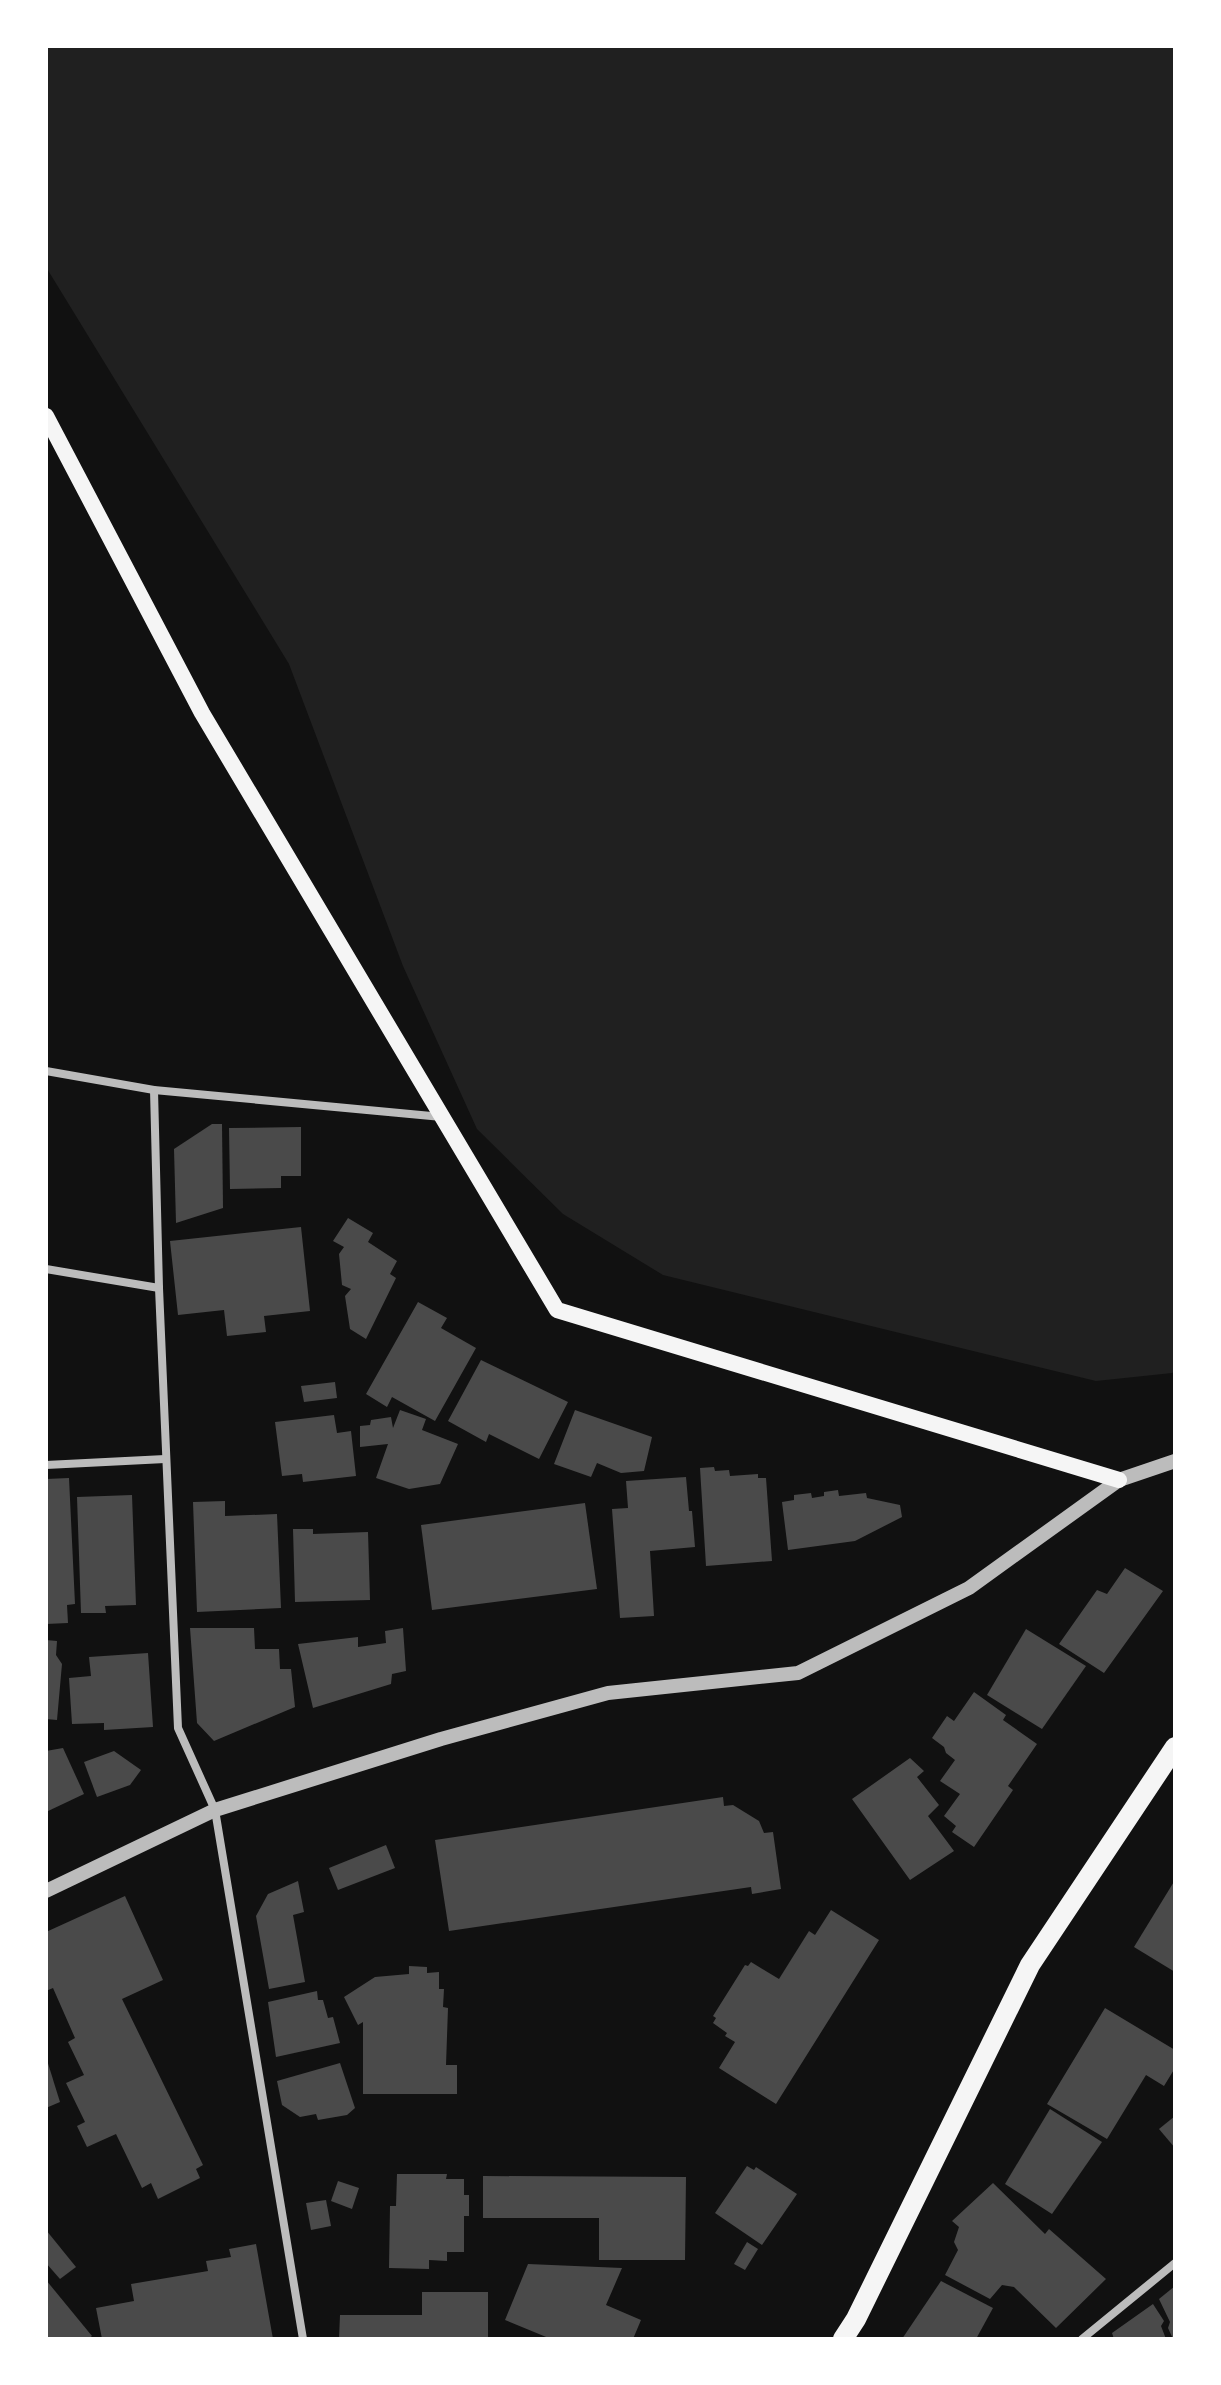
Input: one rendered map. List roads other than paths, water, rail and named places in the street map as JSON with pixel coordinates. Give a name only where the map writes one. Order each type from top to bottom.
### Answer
[{"type":"main road","points":[[46,416],[202,713],[557,1310],[1119,1480]]},
{"type":"main road","points":[[843,2339],[855,2329],[1030,1965],[1175,1747]]},
{"type":"street","points":[[46,1071],[154,1090],[442,1117]]},
{"type":"street","points":[[154,1090],[165,1459],[178,1728],[215,1810],[303,2339]]},
{"type":"street","points":[[46,1269],[159,1288]]},
{"type":"street","points":[[46,1465],[165,1459]]},
{"type":"street","points":[[46,1891],[215,1810],[441,1739],[608,1693],[798,1673],[969,1588],[1119,1480],[1175,1461]]},
{"type":"street","points":[[1082,2339],[1175,2263]]}]
